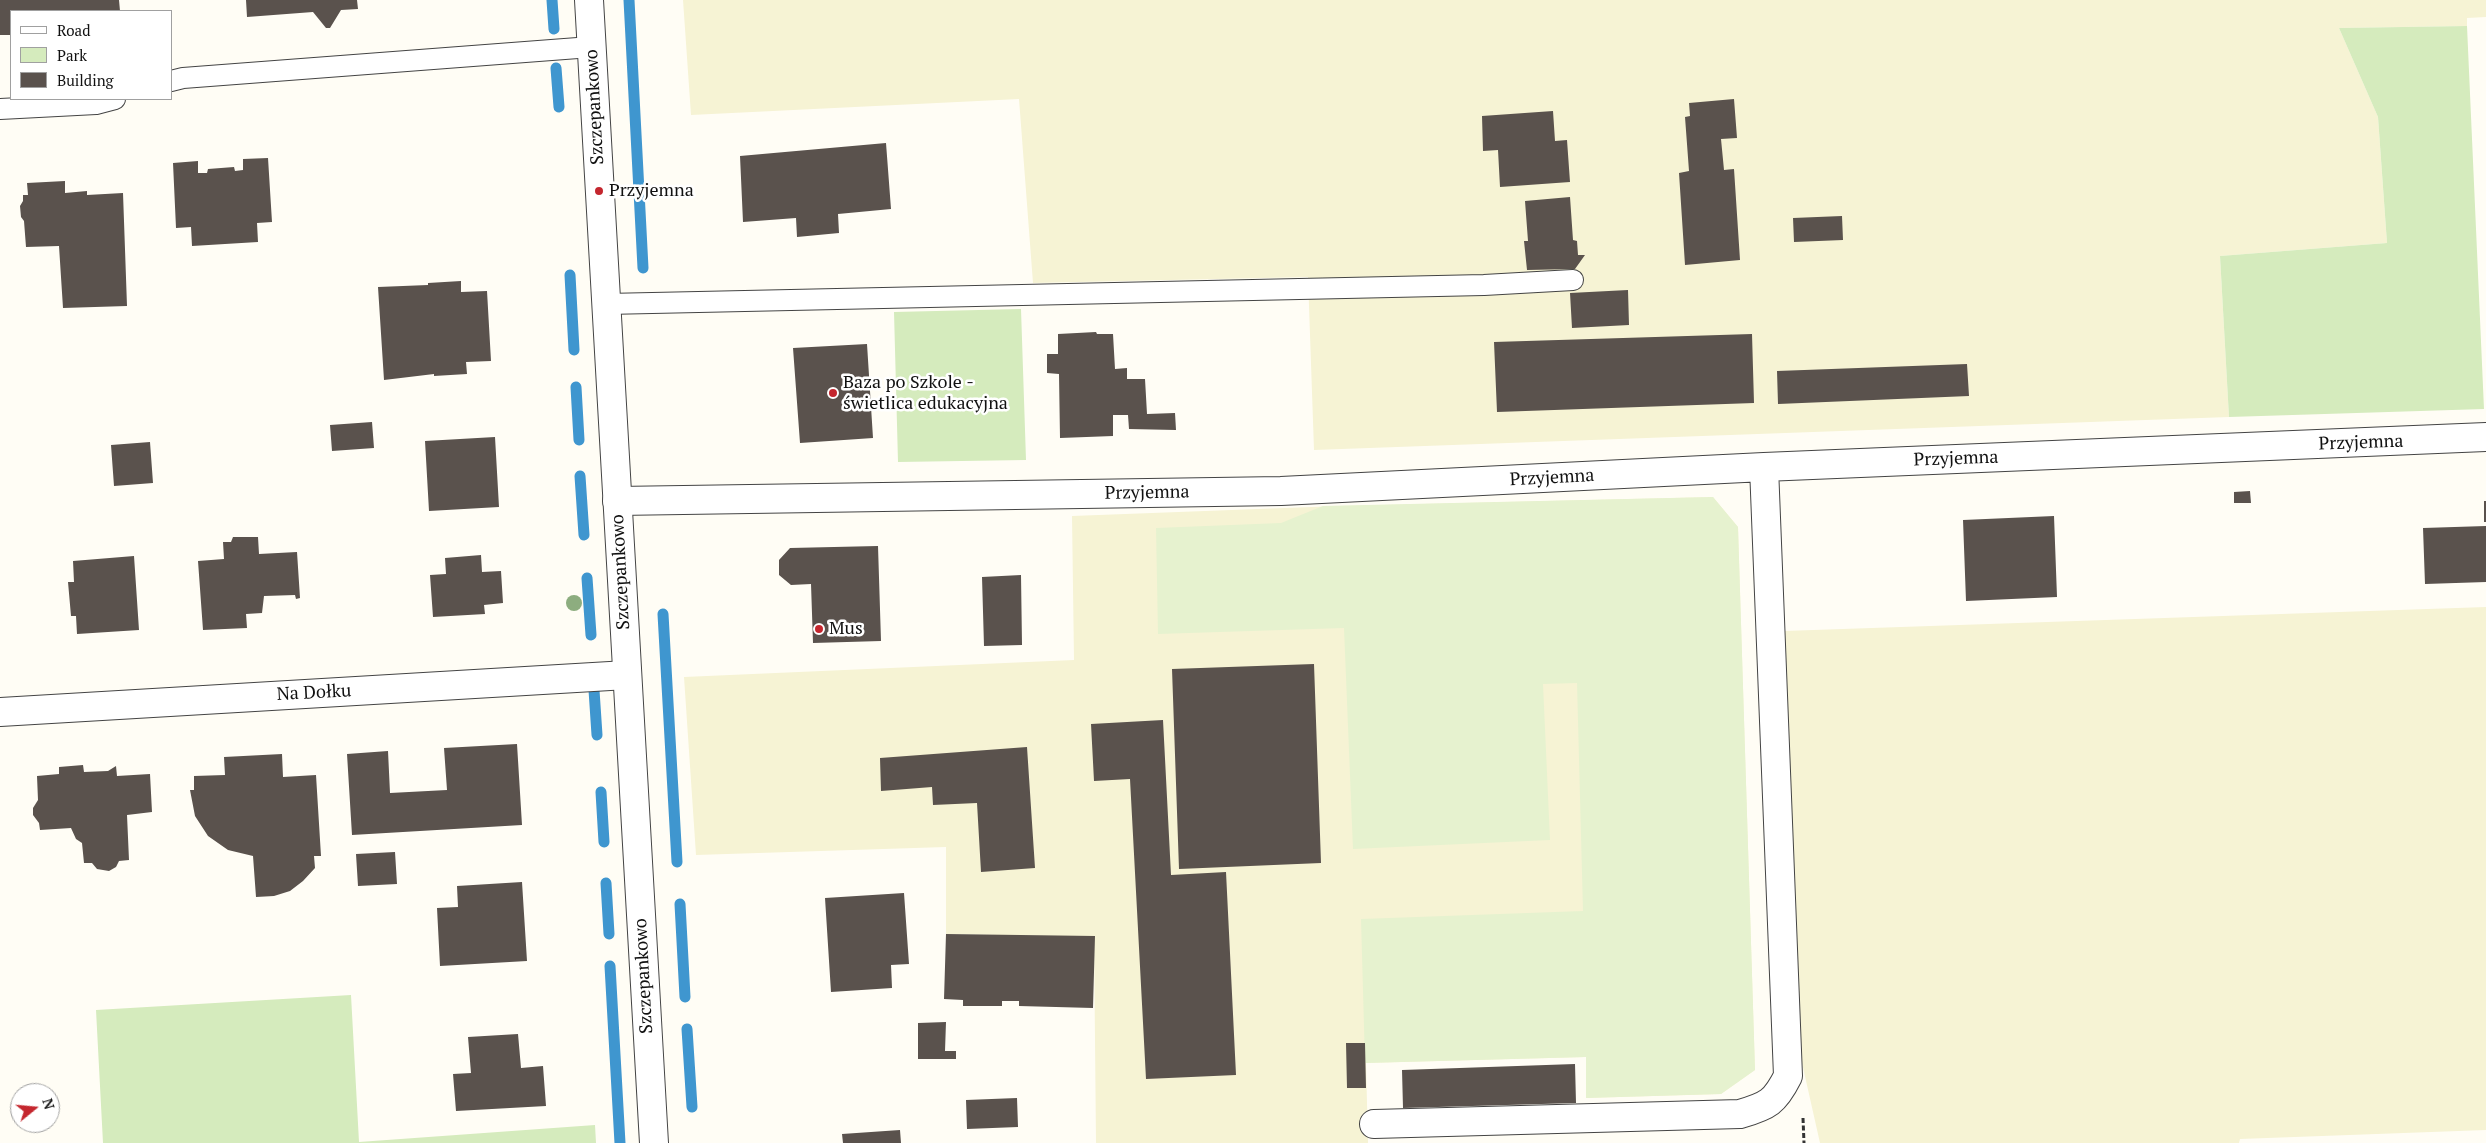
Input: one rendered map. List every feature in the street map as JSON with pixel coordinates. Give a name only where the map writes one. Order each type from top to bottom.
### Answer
[{"type":"street","name":"Szczepankowo","points":[[589,0],[654,1143]]},
{"type":"street","name":"Przyjemna","points":[[617,501],[1281,491],[1764,467],[2486,438]]},
{"type":"street","points":[[1374,1124],[1740,1114],[1761,1108],[1779,1095],[1788,1076],[1764,467]]},
{"type":"street","name":"Na Dołku","points":[[0,712],[627,675]]},
{"type":"lane","points":[[172,82],[183,78],[592,47]]},
{"type":"lane","points":[[0,109],[96,104],[111,100]]},
{"type":"lane","points":[[606,304],[1474,286],[1573,280]]},
{"type":"shaded area","points":[[683,0],[2486,0],[2486,17],[2467,18],[2467,26],[2339,28],[2378,117],[2387,243],[2220,256],[2229,417],[1314,450],[1308,277],[1033,283],[1019,99],[691,115]]},
{"type":"shaded area","points":[[1713,497],[1738,527],[1755,1070],[1721,1094],[1586,1098],[1586,1057],[1366,1063],[1368,1143],[1096,1143],[1094,937],[946,934],[946,847],[696,855],[684,677],[1074,660],[1072,516],[1338,506]]},
{"type":"shaded area","points":[[2486,607],[2486,1130],[2240,1139],[2239,1143],[1820,1143],[1802,1063],[1784,631]]},
{"type":"green space","points":[[2467,26],[2484,409],[2229,417],[2220,256],[2387,243],[2378,117],[2339,28]]},
{"type":"green space","points":[[1021,309],[1026,460],[898,462],[894,312]]},
{"type":"green space","points":[[1713,497],[1738,527],[1755,1070],[1721,1094],[1586,1098],[1586,1057],[1365,1063],[1361,919],[1583,911],[1577,683],[1543,684],[1550,840],[1353,849],[1344,628],[1158,634],[1156,528],[1281,523],[1323,506]]},
{"type":"green space","points":[[351,995],[359,1142],[595,1125],[596,1143],[103,1143],[96,1010]]},
{"type":"building","points":[[0,0],[119,0],[120,10],[10,10],[10,35],[0,35]]},
{"type":"building","points":[[246,0],[357,0],[358,9],[341,10],[330,28],[326,28],[313,12],[247,17]]},
{"type":"building","points":[[1734,99],[1737,138],[1721,139],[1724,170],[1734,169],[1740,260],[1685,265],[1679,173],[1689,171],[1685,117],[1690,116],[1689,103]]},
{"type":"building","points":[[1553,111],[1555,141],[1567,140],[1570,182],[1500,187],[1498,150],[1483,151],[1482,116]]},
{"type":"building","points":[[886,143],[891,209],[838,214],[839,233],[797,237],[796,218],[743,222],[740,156]]},
{"type":"building","points":[[268,158],[272,222],[257,223],[258,242],[192,246],[191,227],[176,228],[173,163],[198,161],[198,173],[207,173],[208,169],[234,167],[235,171],[243,170],[243,159]]},
{"type":"building","points":[[65,181],[65,193],[87,191],[87,195],[123,193],[127,306],[63,308],[59,246],[26,247],[24,221],[21,217],[20,206],[23,201],[23,195],[28,195],[27,183]]},
{"type":"building","points":[[1570,197],[1573,240],[1577,241],[1578,255],[1585,255],[1575,269],[1527,270],[1524,241],[1528,241],[1525,201]]},
{"type":"building","points":[[1842,216],[1843,240],[1794,242],[1793,218]]},
{"type":"building","points":[[461,281],[461,292],[487,291],[491,361],[466,362],[467,374],[434,376],[434,374],[384,380],[378,287],[428,285],[428,283]]},
{"type":"building","points":[[1628,290],[1629,325],[1572,328],[1570,293]]},
{"type":"building","points":[[1096,332],[1097,334],[1113,334],[1115,369],[1127,368],[1127,379],[1145,379],[1147,414],[1175,413],[1176,430],[1129,429],[1128,415],[1113,415],[1113,436],[1060,438],[1059,374],[1047,373],[1047,354],[1058,354],[1058,334]]},
{"type":"building","points":[[1752,334],[1754,403],[1497,412],[1494,342]]},
{"type":"building","name":"Baza po Szkole - świetlica edukacyjna","points":[[867,344],[873,438],[800,443],[793,348]]},
{"type":"building","points":[[1967,364],[1969,396],[1778,404],[1777,371]]},
{"type":"building","points":[[372,422],[374,448],[332,451],[330,425]]},
{"type":"building","points":[[495,437],[499,507],[429,511],[425,441]]},
{"type":"building","points":[[150,442],[153,483],[114,486],[111,445]]},
{"type":"building","points":[[2250,491],[2251,503],[2234,503],[2234,492]]},
{"type":"building","points":[[2484,501],[2486,501],[2486,522],[2484,522]]},
{"type":"building","points":[[2054,516],[2057,597],[1966,601],[1963,520]]},
{"type":"building","points":[[2486,526],[2486,582],[2425,584],[2423,528]]},
{"type":"building","points":[[233,537],[258,537],[259,554],[297,552],[300,598],[296,599],[295,595],[264,596],[262,613],[246,614],[247,628],[203,630],[198,561],[224,559],[223,542],[231,542]]},
{"type":"building","points":[[878,546],[881,641],[813,643],[811,584],[791,585],[779,575],[779,560],[790,548]]},
{"type":"building","points":[[481,555],[482,572],[501,571],[503,603],[484,605],[485,614],[433,617],[430,575],[446,574],[445,558]]},
{"type":"building","points":[[134,556],[139,630],[77,634],[76,616],[71,616],[68,582],[74,582],[73,561]]},
{"type":"building","points":[[1021,575],[1022,645],[984,646],[982,577]]},
{"type":"building","points":[[1314,664],[1321,863],[1179,869],[1172,669]]},
{"type":"building","points":[[1163,720],[1171,875],[1226,872],[1236,1075],[1146,1079],[1130,779],[1094,781],[1091,724]]},
{"type":"building","points":[[517,744],[522,825],[352,835],[347,754],[388,751],[390,793],[447,790],[444,748]]},
{"type":"building","points":[[1027,747],[1035,868],[981,872],[977,803],[933,805],[932,787],[881,791],[880,758]]},
{"type":"building","points":[[282,754],[283,777],[316,775],[321,856],[314,856],[315,868],[290,891],[274,896],[256,897],[253,856],[228,850],[208,836],[195,816],[190,790],[194,790],[194,776],[225,775],[224,757]]},
{"type":"building","points":[[83,765],[84,772],[108,771],[116,766],[117,776],[150,774],[152,812],[127,815],[129,860],[119,861],[116,867],[109,871],[97,869],[92,863],[84,863],[82,843],[76,839],[71,828],[40,830],[39,823],[33,815],[33,808],[38,800],[37,776],[59,774],[59,767]]},
{"type":"building","points":[[395,852],[397,884],[358,886],[356,854]]},
{"type":"building","points":[[522,882],[527,961],[440,966],[437,908],[458,907],[457,886]]},
{"type":"building","points":[[904,893],[909,964],[891,965],[892,988],[831,992],[825,898]]},
{"type":"building","points":[[946,934],[1095,936],[1093,1008],[1019,1006],[1019,1001],[1002,1001],[1002,1006],[963,1006],[963,1000],[944,999]]},
{"type":"building","points":[[946,1022],[945,1051],[956,1051],[956,1059],[918,1059],[918,1023]]},
{"type":"building","points":[[518,1034],[521,1068],[543,1066],[546,1106],[456,1111],[453,1074],[471,1073],[468,1037]]},
{"type":"building","points":[[1346,1043],[1365,1043],[1366,1088],[1347,1088]]},
{"type":"building","points":[[1575,1064],[1576,1103],[1403,1108],[1402,1070]]},
{"type":"building","points":[[1017,1098],[1018,1127],[967,1129],[966,1100]]},
{"type":"building","points":[[900,1130],[901,1143],[843,1143],[842,1134]]},
{"type":"waterway","points":[[552,0],[554,29]]},
{"type":"waterway","points":[[629,0],[643,268]]},
{"type":"waterway","points":[[556,68],[559,107]]},
{"type":"waterway","points":[[570,275],[574,350]]},
{"type":"waterway","points":[[576,387],[579,440]]},
{"type":"waterway","points":[[580,476],[584,535]]},
{"type":"waterway","points":[[587,578],[591,635]]},
{"type":"waterway","points":[[663,614],[677,862]]},
{"type":"waterway","points":[[594,690],[597,735]]},
{"type":"waterway","points":[[601,792],[604,842]]},
{"type":"waterway","points":[[606,883],[609,934]]},
{"type":"waterway","points":[[680,904],[685,997]]},
{"type":"waterway","points":[[610,966],[620,1143]]},
{"type":"waterway","points":[[687,1029],[692,1107]]},
{"type":"place","name":"Przyjemna","points":[[599,191]]},
{"type":"place","name":"Baza po Szkole - świetlica edukacyjna","points":[[833,393]]},
{"type":"place","name":"Mus","points":[[819,629]]}]
